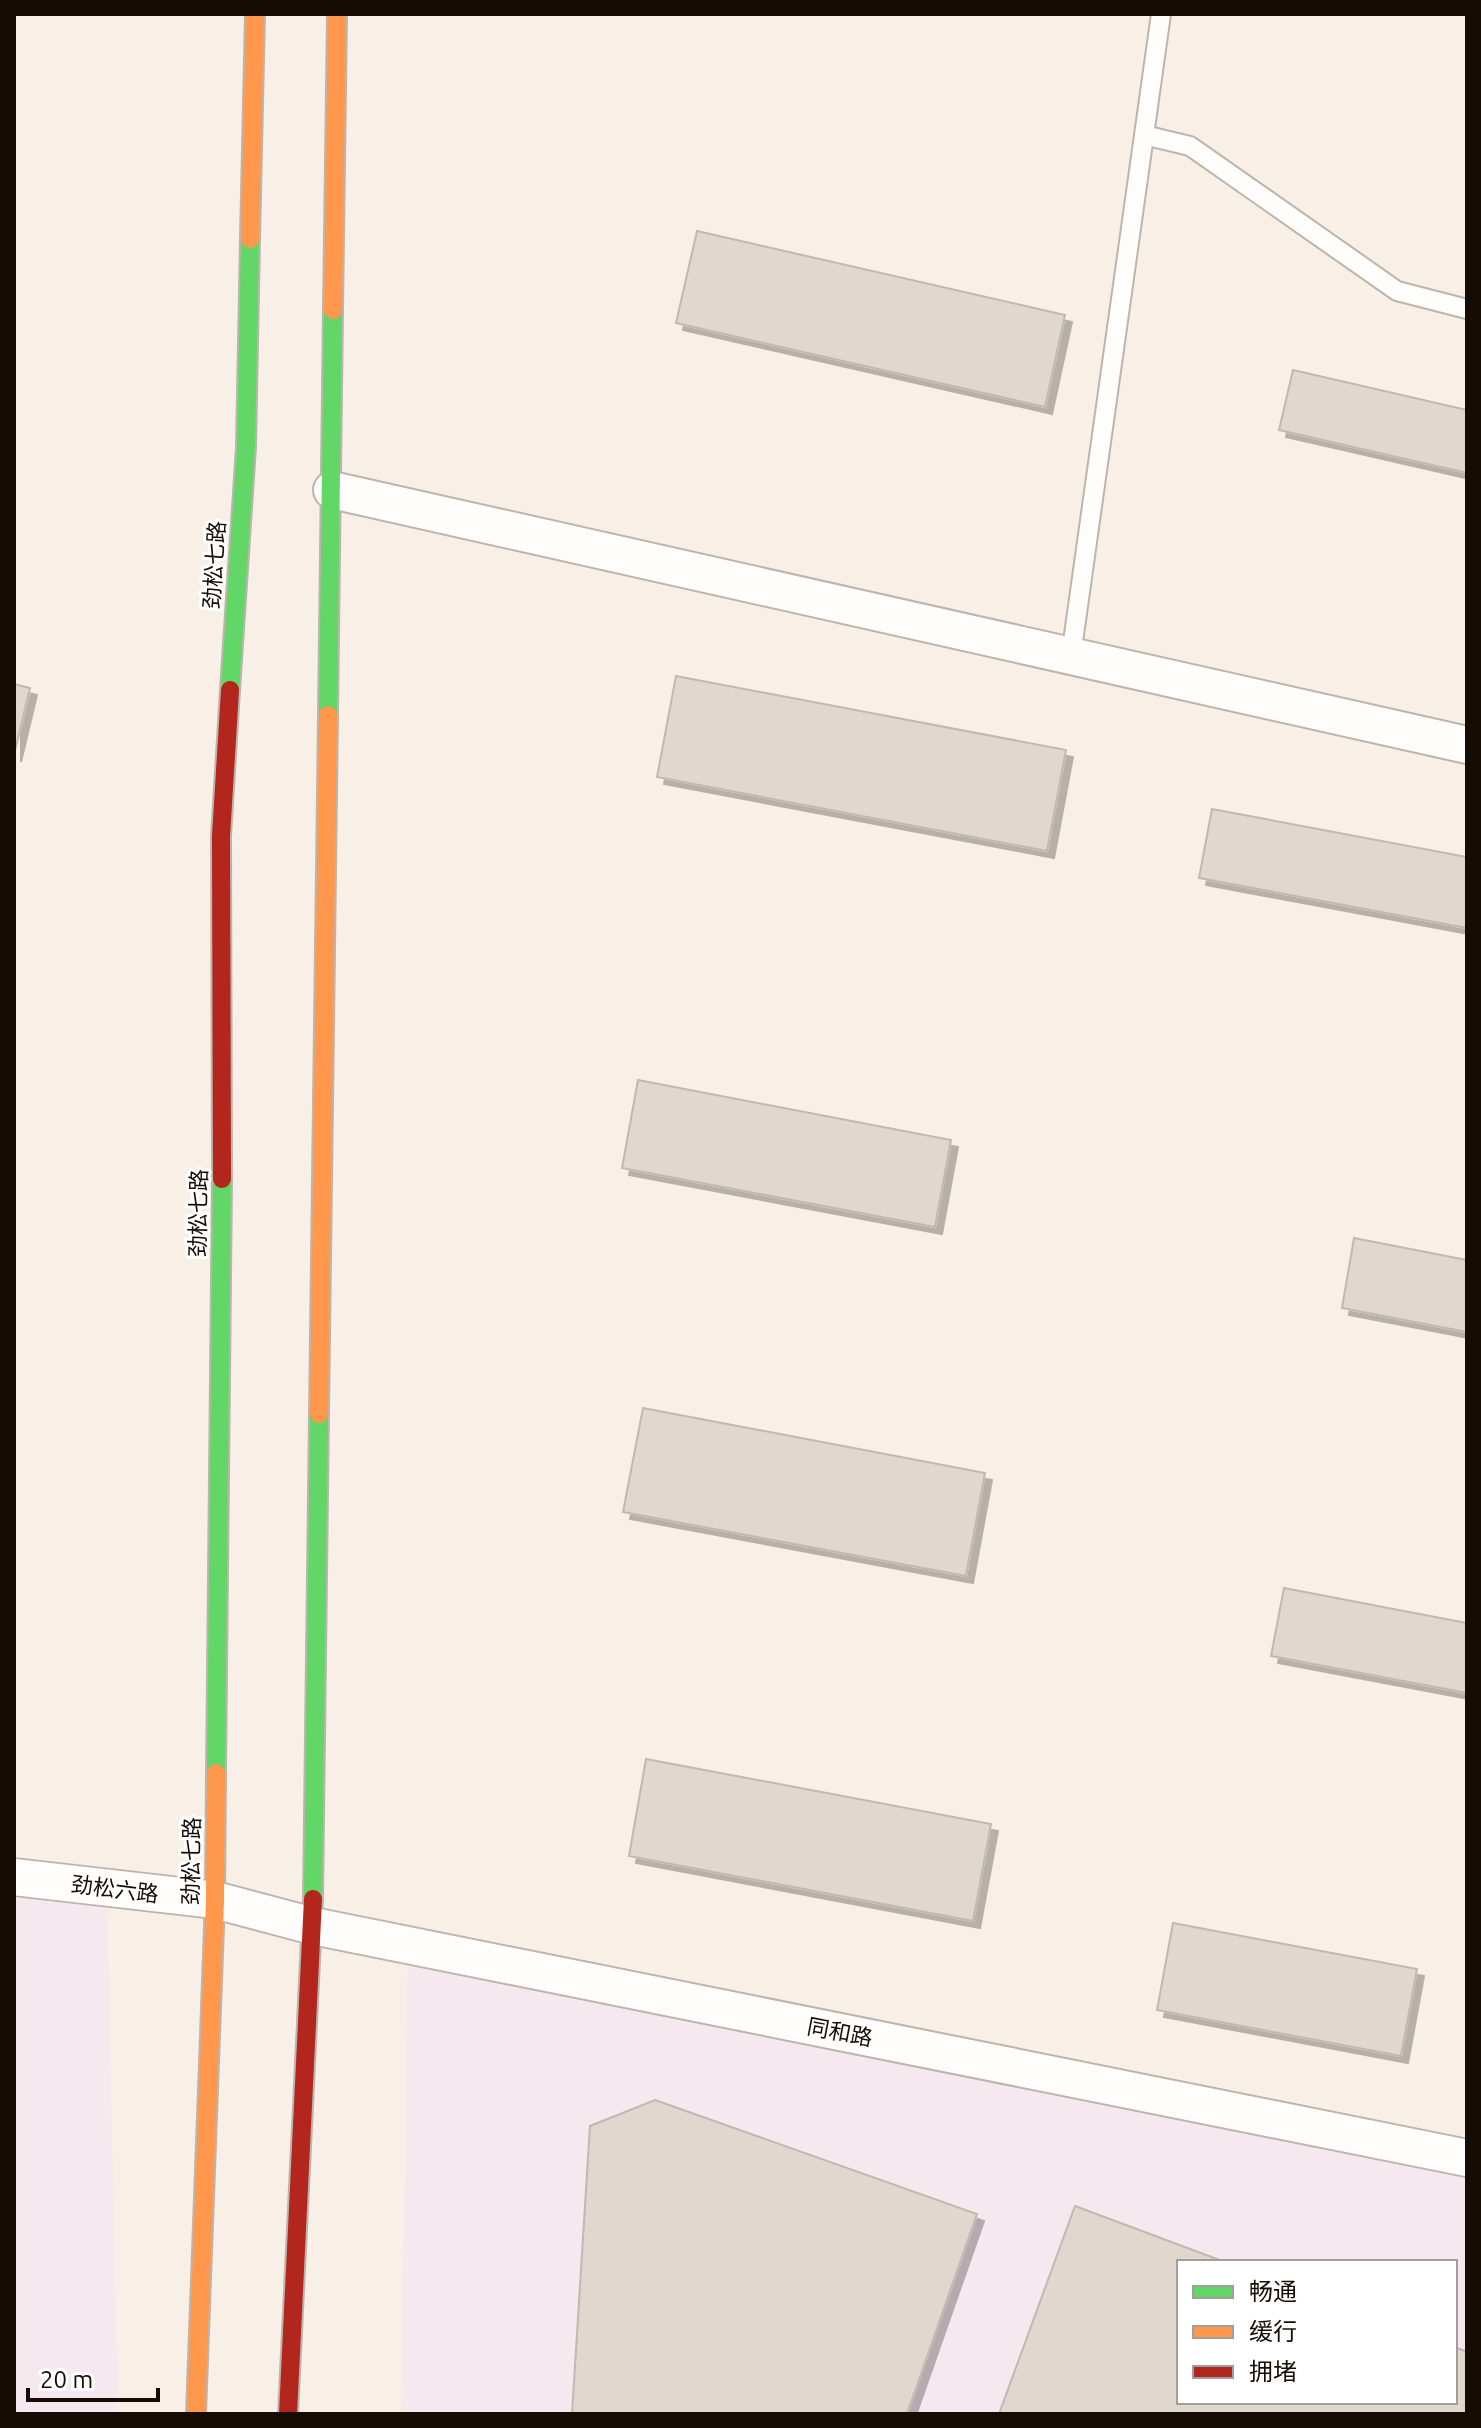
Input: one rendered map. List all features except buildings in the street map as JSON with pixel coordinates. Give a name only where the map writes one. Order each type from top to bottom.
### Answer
[{"type":"main road","name":"劲松七路","points":[[196,2414],[215,1900],[222,1153],[221,836],[246,447],[255,14]]},
{"type":"main road","points":[[288,2414],[313,1926],[337,14]]},
{"type":"street","points":[[332,490],[1467,745]]},
{"type":"street","name":"劲松六路","points":[[14,1877],[215,1900]]},
{"type":"street","name":"同和路","points":[[215,1900],[313,1926],[1467,2158]]},
{"type":"lane","points":[[1071,656],[1161,14]]},
{"type":"lane","points":[[1144,135],[1190,146],[1397,291],[1467,309]]},
{"type":"shaded area","points":[[14,1880],[107,1894],[118,2414],[14,2414]]},
{"type":"shaded area","points":[[408,1948],[1467,2160],[1467,2414],[401,2414]]},
{"type":"traffic: fast","points":[[230,690],[246,447],[250,239]]},
{"type":"traffic: fast","points":[[328,715],[333,310]]},
{"type":"traffic: fast","points":[[216,1773],[222,1179]]},
{"type":"traffic: fast","points":[[313,1899],[319,1414]]},
{"type":"traffic: slow","points":[[250,239],[255,14]]},
{"type":"traffic: slow","points":[[333,310],[337,14]]},
{"type":"traffic: slow","points":[[319,1414],[328,715]]},
{"type":"traffic: slow","points":[[196,2414],[215,1900],[216,1773]]},
{"type":"traffic: jam","points":[[222,1179],[221,836],[230,690]]},
{"type":"traffic: jam","points":[[288,2414],[313,1899]]}]
